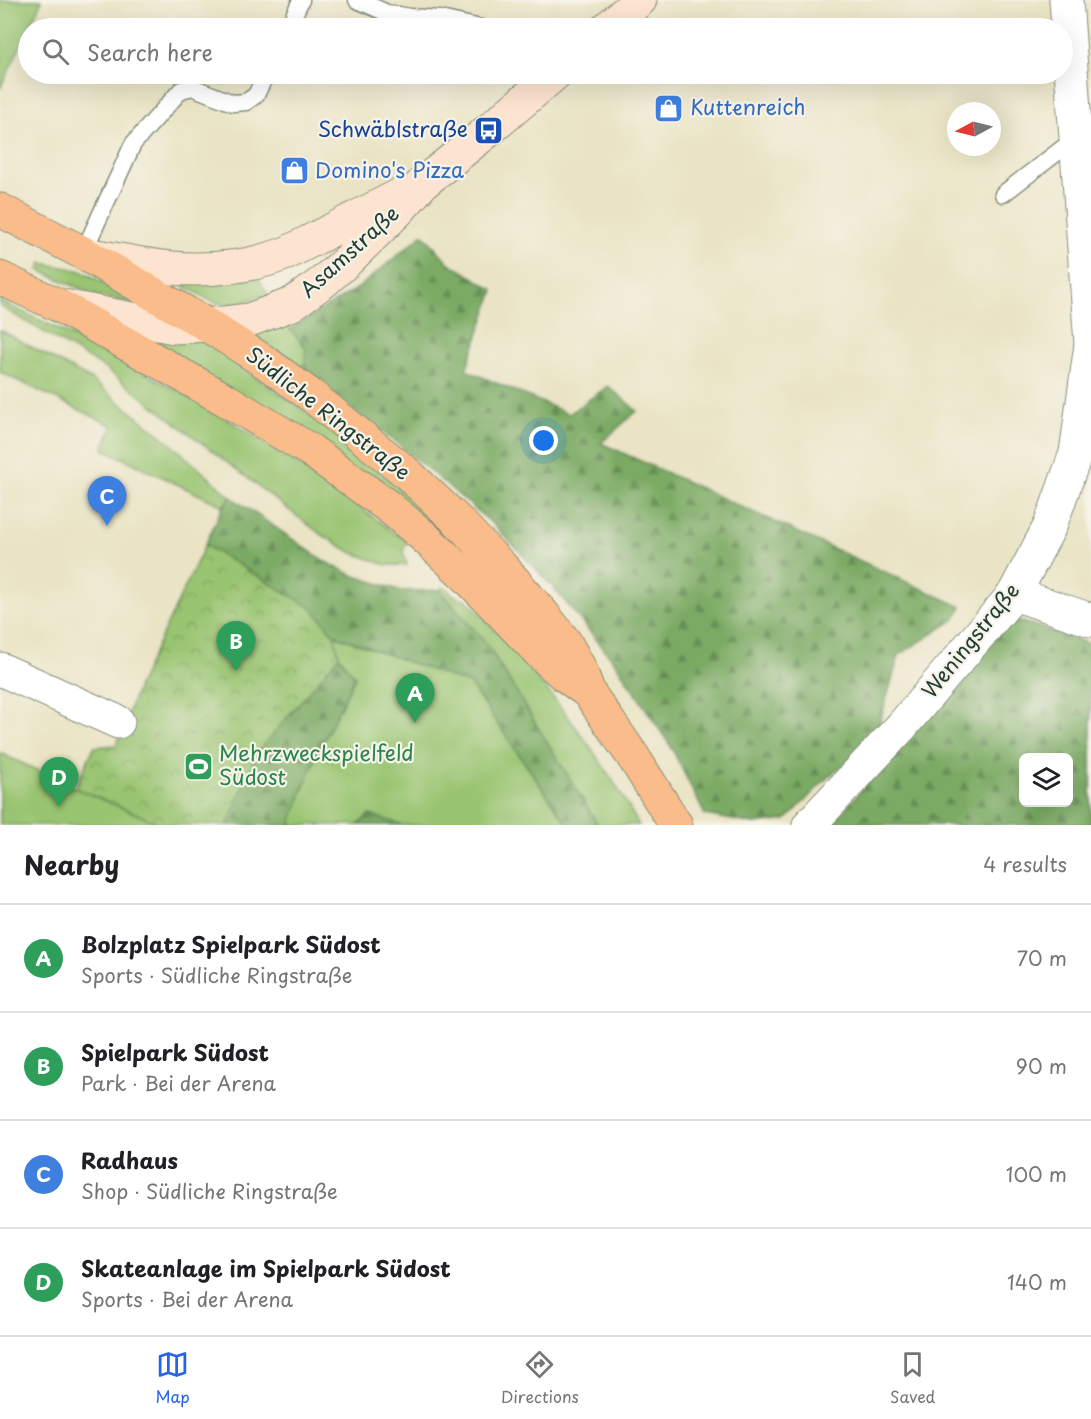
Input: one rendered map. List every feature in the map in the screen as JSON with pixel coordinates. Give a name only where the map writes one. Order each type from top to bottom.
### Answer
[{"type":"main road","name":"Südliche Ringstraße","points":[[0,210],[83,253],[266,362],[408,474],[502,567],[566,642],[589,693],[676,825]]},
{"type":"main road","name":"Südliche Ringstraße","points":[[0,278],[58,305],[310,450],[390,508],[467,577],[542,655],[589,693]]},
{"type":"street","points":[[619,18],[640,0]]},
{"type":"street","name":"Weningstraße","points":[[1066,0],[1067,18]]},
{"type":"street","name":"Asamstraße","points":[[58,305],[174,327],[249,320],[292,304],[346,262],[423,183],[489,130],[535,84]]},
{"type":"street","name":"Weningstraße","points":[[811,824],[901,728],[1014,594],[1050,526],[1076,453],[1091,344],[1072,84]]},
{"type":"street","name":"Asamstraße","points":[[83,253],[172,268],[228,268],[269,260],[423,183]]},
{"type":"street","points":[[1014,594],[1091,620]]},
{"type":"street","points":[[0,669],[118,722]]},
{"type":"lane","points":[[293,18],[301,0]]},
{"type":"lane","points":[[357,0],[387,13],[425,18]]},
{"type":"lane","points":[[83,253],[133,144],[181,90],[192,87],[233,103],[246,102],[256,95],[261,84]]},
{"type":"lane","points":[[1003,194],[1076,138]]},
{"type":"green space","points":[[0,0],[42,0],[34,18],[18,18],[18,51],[0,89]]},
{"type":"green space","points":[[423,234],[449,263],[494,290],[466,370],[569,414],[608,386],[637,411],[601,443],[962,607],[954,620],[899,655],[875,739],[827,778],[786,820],[754,824],[705,815],[670,745],[614,661],[553,587],[494,525],[398,444],[304,370],[306,348],[290,329],[358,288]]},
{"type":"green space","points":[[42,263],[82,271],[148,307],[94,295],[39,270]]},
{"type":"green space","points":[[257,276],[268,294],[229,304],[209,300],[183,284]]},
{"type":"green space","points":[[0,301],[112,355],[213,410],[317,476],[407,542],[403,551],[407,565],[386,565],[351,552],[319,533],[103,367],[0,306]]},
{"type":"green space","points":[[283,320],[306,348],[304,370],[254,336],[254,331]]},
{"type":"green space","points":[[0,330],[90,379],[169,442],[231,497],[223,506],[103,449],[113,426],[0,372]]},
{"type":"green space","points":[[144,336],[199,340],[208,343],[315,419],[410,497],[462,550]]},
{"type":"green space","points":[[231,497],[326,562],[352,575],[402,591],[439,590],[486,643],[598,825],[568,825],[470,684],[334,635],[313,609],[205,545],[223,506]]},
{"type":"green space","points":[[205,545],[313,609],[334,635],[339,656],[257,753],[227,825],[163,825],[75,788],[94,747],[116,745],[138,686]]},
{"type":"green space","points":[[443,587],[458,598],[466,599],[538,678],[602,764],[639,825],[598,825],[486,643],[439,590]]},
{"type":"green space","points":[[1011,618],[1091,644],[1091,825],[831,825]]},
{"type":"green space","points":[[334,635],[470,684],[568,825],[401,825],[369,815],[358,825],[291,825],[312,768],[355,677],[339,656]]},
{"type":"green space","points":[[339,656],[355,677],[312,768],[291,825],[227,825],[257,753]]},
{"type":"green space","points":[[0,753],[75,788],[163,825],[0,825]]},
{"type":"green space","points":[[369,815],[401,824],[401,825],[358,825]]},
{"type":"place","name":"Kuttenreich","points":[[669,108]]},
{"type":"place","name":"Schwäblstraße","points":[[489,130]]},
{"type":"place","name":"Domino's Pizza","points":[[294,171]]},
{"type":"place","name":"Radhaus","points":[[107,526]]},
{"type":"place","name":"Spielpark Südost","points":[[236,671]]},
{"type":"place","name":"Bolzplatz Spielpark Südost","points":[[415,723]]},
{"type":"place","name":"Mehrzweckspielfeld Südost","points":[[198,766]]},
{"type":"place","name":"Skateanlage im Spielpark Südost","points":[[59,807]]}]
